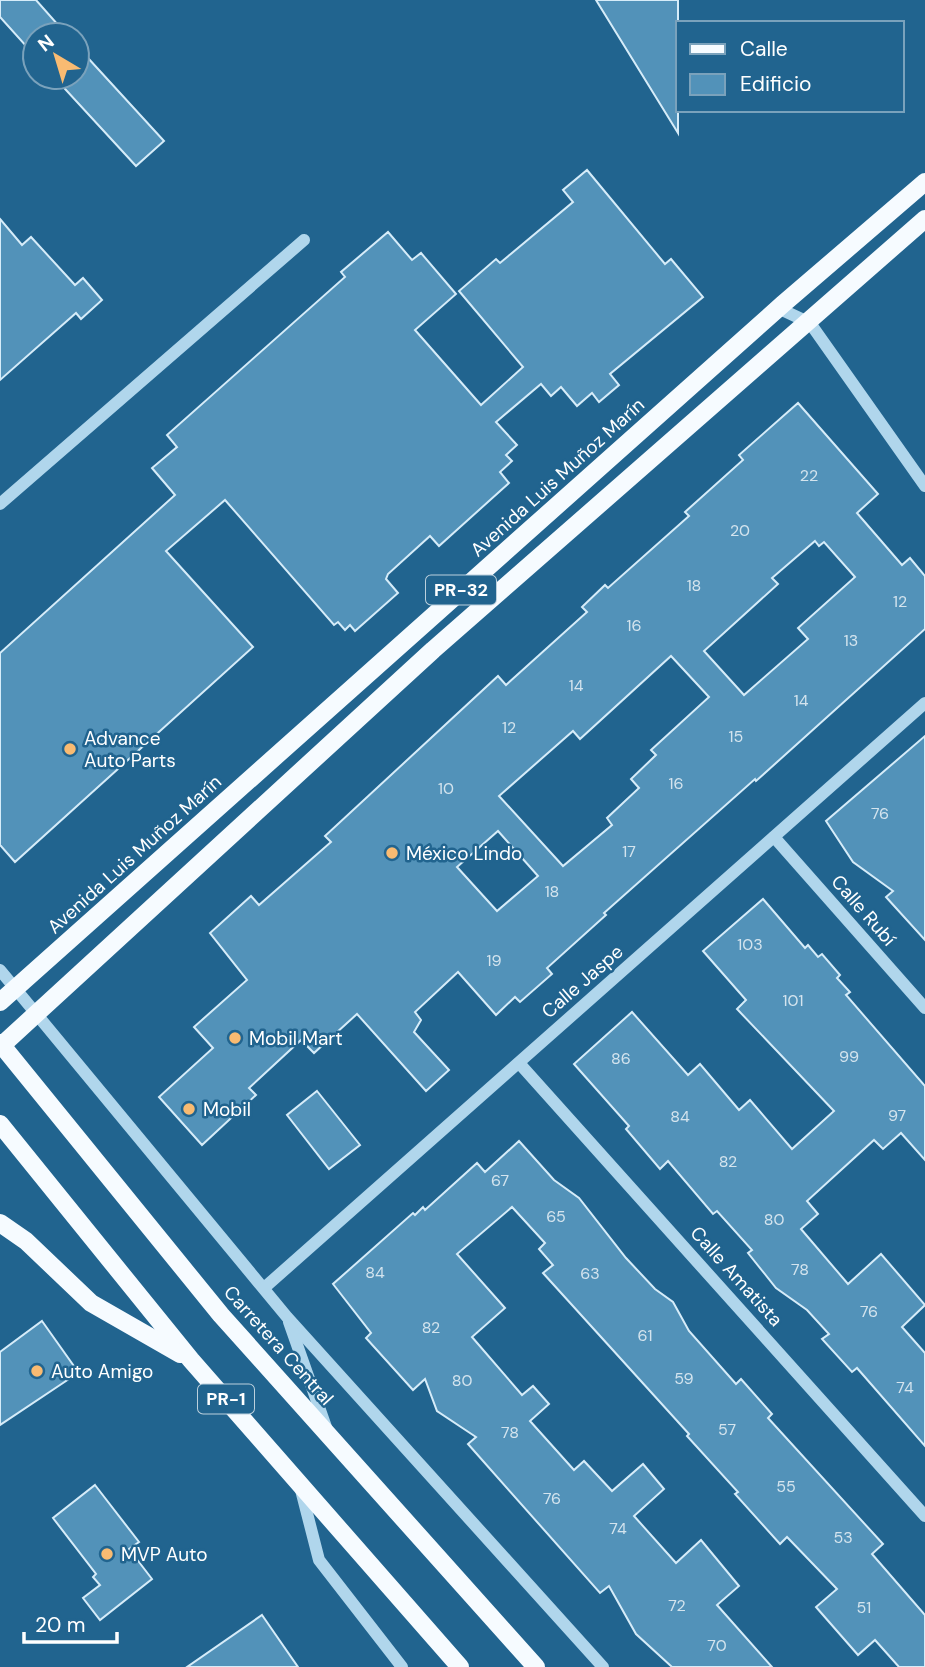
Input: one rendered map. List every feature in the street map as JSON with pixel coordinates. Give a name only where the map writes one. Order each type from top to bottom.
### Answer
[{"type":"main road","name":"Avenida Luis Muñoz Marín","points":[[0,1002],[778,308],[925,182]]},
{"type":"main road","name":"PR-32","points":[[37,1012],[433,650],[810,323],[925,219]]},
{"type":"main road","points":[[0,1045],[37,1012]]},
{"type":"main road","name":"Carretera Central","points":[[0,1045],[221,1315],[536,1667]]},
{"type":"main road","name":"PR-1","points":[[0,1125],[191,1360],[460,1667]]},
{"type":"main road","points":[[0,1223],[26,1241],[91,1303],[191,1360]]},
{"type":"street","points":[[0,504],[304,240]]},
{"type":"street","points":[[778,308],[810,323],[925,486]]},
{"type":"street","name":"Calle Jaspe","points":[[264,1288],[925,703]]},
{"type":"street","name":"Calle Rubí","points":[[774,837],[925,1008]]},
{"type":"street","points":[[0,970],[287,1317],[603,1667]]},
{"type":"street","name":"Calle Amatista","points":[[519,1063],[925,1516]]},
{"type":"street","points":[[287,1317],[327,1431]]},
{"type":"street","points":[[299,1482],[319,1560],[402,1667]]},
{"type":"building","points":[[0,0],[36,0],[55,21],[21,21],[21,40],[0,17]]},
{"type":"building","points":[[596,0],[678,0],[678,133]]},
{"type":"building","points":[[91,61],[164,141],[136,166],[67,91],[91,91]]},
{"type":"building","points":[[587,170],[665,264],[671,259],[703,297],[610,374],[619,385],[599,402],[592,393],[577,406],[561,387],[551,396],[541,384],[496,422],[517,445],[506,455],[512,461],[500,472],[509,483],[439,546],[430,536],[388,574],[386,579],[398,593],[355,631],[350,625],[345,630],[338,622],[334,625],[225,500],[166,551],[253,647],[15,862],[0,845],[0,653],[175,495],[152,468],[177,447],[167,435],[345,277],[341,272],[388,232],[412,260],[421,253],[456,294],[415,330],[481,405],[523,367],[459,291],[496,259],[500,263],[573,202],[563,190]]},
{"type":"building","points":[[0,219],[22,245],[31,237],[75,285],[83,278],[102,300],[81,319],[76,313],[0,380]]},
{"type":"building","points":[[798,403],[878,494],[857,513],[902,565],[910,558],[925,576],[925,629],[604,913],[606,915],[547,968],[552,974],[520,1002],[515,997],[496,1015],[458,972],[415,1012],[421,1020],[414,1032],[449,1070],[426,1091],[357,1014],[314,1053],[301,1040],[249,1088],[256,1095],[202,1145],[159,1097],[213,1048],[194,1027],[247,980],[210,933],[251,896],[259,905],[331,842],[325,836],[498,676],[506,685],[587,612],[582,607],[605,585],[608,588],[689,516],[685,512],[743,460],[739,455]],"holes":[[[815,541],[819,546],[824,542],[855,577],[798,628],[808,639],[744,695],[704,651],[778,584],[772,578]],[[671,656],[709,697],[651,750],[656,755],[631,779],[639,788],[607,818],[612,825],[563,866],[499,796],[573,731],[580,739]],[[498,831],[538,876],[497,911],[457,867]]]},
{"type":"building","points":[[925,736],[925,940],[886,897],[893,891],[853,862],[826,821]]},
{"type":"building","points":[[763,899],[805,948],[808,945],[818,957],[822,954],[840,975],[837,978],[850,992],[846,995],[925,1086],[925,1160],[901,1133],[883,1149],[874,1140],[807,1201],[818,1214],[801,1229],[848,1284],[881,1254],[925,1305],[902,1327],[925,1353],[925,1446],[857,1368],[852,1372],[822,1339],[829,1334],[807,1310],[776,1288],[748,1253],[752,1250],[717,1211],[713,1214],[668,1161],[660,1169],[626,1129],[629,1126],[574,1064],[632,1012],[688,1075],[700,1064],[739,1110],[750,1100],[792,1149],[834,1111],[737,1009],[746,1000],[703,951]]},
{"type":"building","points":[[317,1091],[360,1145],[329,1169],[287,1115]]},
{"type":"building","points":[[519,1141],[554,1180],[579,1198],[626,1258],[655,1289],[673,1302],[689,1331],[736,1384],[741,1379],[772,1414],[768,1418],[883,1544],[872,1554],[925,1615],[925,1667],[899,1667],[875,1640],[858,1655],[816,1607],[837,1589],[787,1537],[780,1544],[735,1494],[738,1492],[687,1436],[689,1434],[543,1273],[553,1265],[539,1249],[545,1243],[512,1207],[457,1254],[505,1308],[472,1337],[522,1395],[533,1386],[549,1404],[530,1421],[574,1470],[584,1461],[612,1491],[643,1464],[664,1489],[634,1516],[676,1563],[701,1540],[739,1586],[717,1605],[772,1667],[672,1667],[636,1634],[609,1586],[600,1593],[468,1444],[476,1437],[437,1411],[425,1379],[413,1390],[366,1338],[371,1333],[333,1284],[413,1213],[415,1215],[423,1207],[425,1210],[477,1163],[485,1172]]},
{"type":"building","name":"Auto Amigo","points":[[42,1321],[76,1369],[75,1375],[0,1425],[0,1352]]},
{"type":"building","name":"MVP Auto","points":[[95,1485],[139,1542],[129,1549],[152,1579],[100,1620],[83,1598],[100,1585],[93,1577],[96,1574],[53,1518]]},
{"type":"building","points":[[262,1615],[298,1667],[187,1667]]},
{"type":"place","name":"Advance Auto Parts","points":[[70,749]]},
{"type":"place","name":"México Lindo","points":[[392,853]]},
{"type":"place","name":"Mobil Mart","points":[[235,1038]]},
{"type":"place","name":"Mobil","points":[[189,1109]]},
{"type":"place","name":"Auto Amigo","points":[[37,1371]]},
{"type":"place","name":"MVP Auto","points":[[107,1554]]}]
